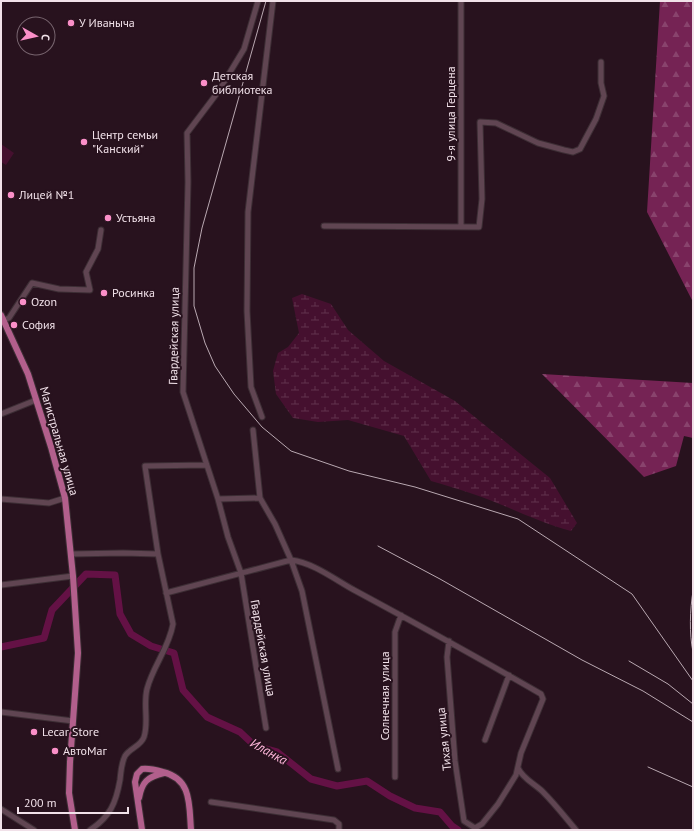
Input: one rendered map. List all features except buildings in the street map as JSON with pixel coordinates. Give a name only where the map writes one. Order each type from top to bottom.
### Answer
[{"type":"main road","name":"Магистральная улица","points":[[2,319],[28,374],[65,498],[74,577],[78,663],[73,721]]},
{"type":"main road","points":[[73,721],[70,762],[70,793],[75,830]]},
{"type":"main road","points":[[142,830],[135,782],[137,774],[142,768],[148,768],[165,772],[183,783],[187,793],[191,830]]},
{"type":"main road","points":[[137,802],[144,782],[150,777],[165,772]]},
{"type":"street","name":"Гвардейская улица","points":[[258,1],[244,49],[218,92],[187,133],[188,182],[183,392],[218,499],[228,537],[241,573],[266,728]]},
{"type":"street","points":[[262,417],[251,387],[247,311],[248,212],[273,1]]},
{"type":"street","name":"9-я улица Герцена","points":[[461,1],[461,227]]},
{"type":"street","points":[[324,226],[479,227],[482,199],[480,122],[496,123],[538,143],[573,152],[580,149],[596,119],[604,96],[601,83],[601,62]]},
{"type":"street","points":[[2,319],[9,318],[32,283],[59,289],[90,290],[86,272],[98,249],[100,230]]},
{"type":"street","points":[[1,414],[36,400]]},
{"type":"street","points":[[253,430],[260,498],[275,524],[291,560],[302,591],[338,769]]},
{"type":"street","points":[[90,830],[103,820],[110,811],[118,792],[121,767],[126,755],[138,746],[144,739],[146,728],[147,689],[171,635],[173,624],[158,554],[145,466],[206,465]]},
{"type":"street","points":[[1,499],[49,503],[65,498]]},
{"type":"street","points":[[218,499],[260,498]]},
{"type":"street","points":[[71,554],[123,552],[158,554]]},
{"type":"street","points":[[166,593],[291,560],[306,563],[509,675],[542,696],[543,699],[521,753],[518,768],[524,776],[551,801],[576,830]]},
{"type":"street","points":[[1,585],[74,577]]},
{"type":"street","name":"Солнечная улица","points":[[395,777],[395,632],[401,616]]},
{"type":"street","name":"Тихая улица","points":[[449,642],[446,657],[455,761],[464,821],[475,828],[482,824],[498,804],[516,775],[518,768]]},
{"type":"street","points":[[485,740],[509,675]]},
{"type":"street","points":[[1,712],[73,721]]},
{"type":"street","points":[[211,802],[334,820],[339,824],[339,830]]},
{"type":"street","points":[[1,809],[34,830]]},
{"type":"green space","points":[[660,1],[693,1],[693,302],[647,212]]},
{"type":"green space","points":[[1,144],[14,153],[6,165],[1,162]]},
{"type":"green space","points":[[302,294],[331,304],[348,330],[384,361],[455,401],[550,478],[577,523],[571,531],[546,523],[485,498],[431,481],[404,436],[348,420],[318,422],[293,418],[276,394],[273,371],[278,353],[288,347],[299,333],[292,298]]},
{"type":"green space","points":[[542,374],[693,383],[693,438],[684,436],[676,466],[644,477]]},
{"type":"waterway","name":"Иланка","points":[[1,647],[44,638],[52,610],[86,574],[115,575],[120,614],[131,634],[151,646],[174,653],[183,690],[207,717],[240,732],[255,746],[277,752],[311,779],[337,786],[367,781],[390,796],[415,808],[440,812],[452,826],[458,830]]},
{"type":"railway","points":[[266,1],[202,228],[194,268],[194,306],[205,343],[215,366],[234,394],[262,427],[291,451],[349,471],[415,487],[518,519],[632,594],[693,681]]},
{"type":"railway","points":[[378,546],[440,579],[582,660],[643,691],[693,722]]},
{"type":"railway","points":[[693,591],[690,622],[693,652]]},
{"type":"railway","points":[[629,661],[668,684],[693,704]]},
{"type":"railway","points":[[648,767],[693,787]]},
{"type":"place","name":"У Иваныча","points":[[71,23]]},
{"type":"place","name":"Детская библиотека","points":[[204,83]]},
{"type":"place","name":"Центр семьи \"Канский\"","points":[[84,142]]},
{"type":"place","name":"Лицей №1","points":[[11,195]]},
{"type":"place","name":"Устьяна","points":[[108,218]]},
{"type":"place","name":"Росинка","points":[[104,293]]},
{"type":"place","name":"Ozon","points":[[23,302]]},
{"type":"place","name":"София","points":[[14,325]]},
{"type":"place","name":"Lecar Store","points":[[34,732]]},
{"type":"place","name":"АвтоМаг","points":[[55,751]]}]
